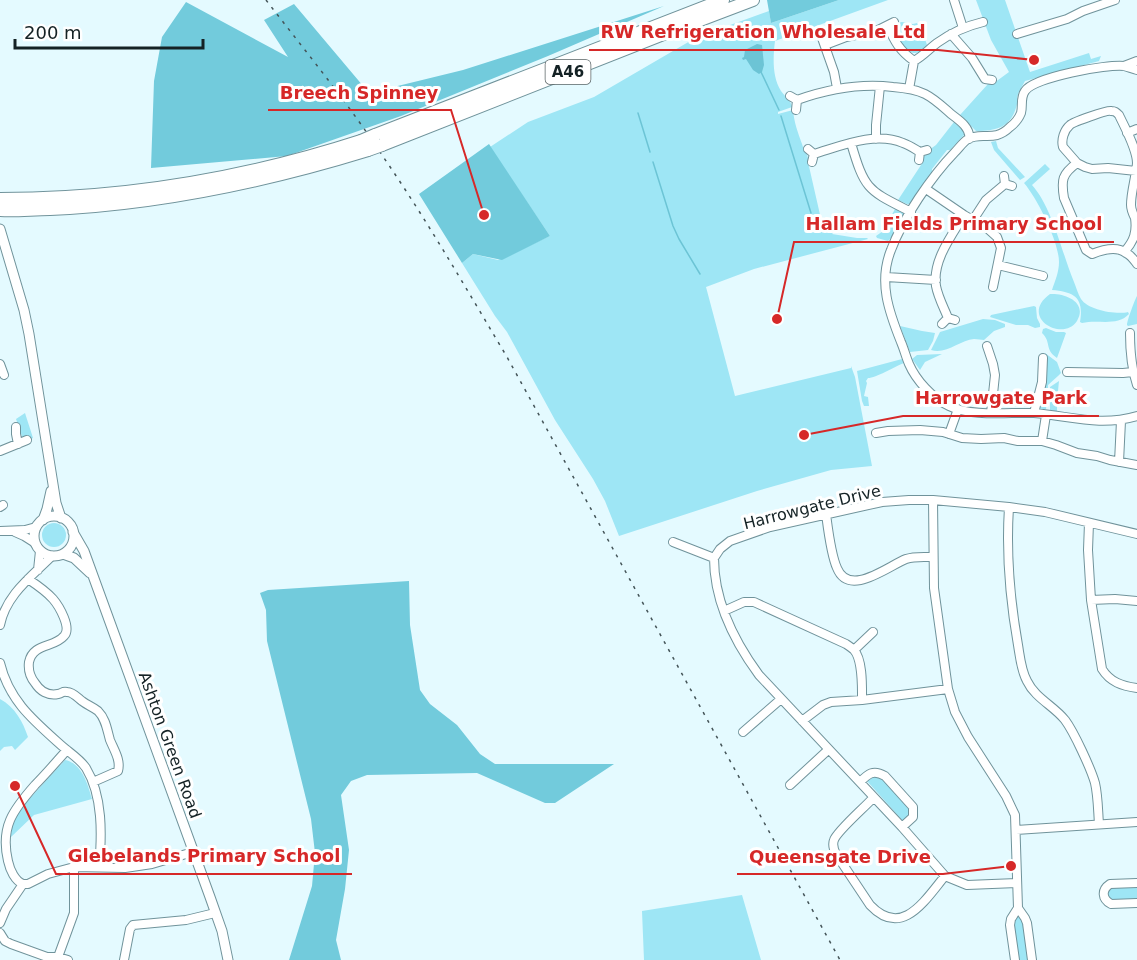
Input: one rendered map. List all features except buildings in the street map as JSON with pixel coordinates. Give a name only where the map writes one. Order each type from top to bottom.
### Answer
[{"type":"highway","name":"A46","points":[[379,140],[723,0]]},
{"type":"highway","name":"A46","points":[[0,199],[70,197],[175,187],[364,145],[753,0]]},
{"type":"highway","name":"A46","points":[[0,210],[99,206],[173,197],[242,184],[321,165],[364,145]]},
{"type":"street","points":[[954,0],[963,28]]},
{"type":"street","points":[[1017,34],[1067,19],[1083,10],[1115,0]]},
{"type":"street","points":[[909,89],[914,62],[951,34],[983,22]]},
{"type":"street","points":[[837,88],[823,41],[873,32],[891,24],[895,43],[914,62]]},
{"type":"street","points":[[951,34],[988,79]]},
{"type":"street","points":[[1137,61],[1124,66],[1090,69],[1031,85],[1024,92],[1021,113],[1009,128],[994,137],[980,136],[969,139],[944,164],[911,212],[890,252],[886,277],[888,307],[906,356],[925,387],[943,403],[957,409],[991,413],[1034,413],[1093,421],[1121,421],[1137,416]]},
{"type":"street","points":[[1124,66],[1137,70]]},
{"type":"street","points":[[876,139],[880,86]]},
{"type":"street","points":[[795,110],[794,98],[837,88],[880,86],[909,89],[929,96],[959,120],[967,128],[970,134],[969,139]]},
{"type":"street","points":[[1125,251],[1135,240],[1137,233],[1137,223],[1131,206],[1136,171],[1136,155],[1127,133],[1119,115],[1112,110],[1070,124],[1062,143],[1080,166],[1092,169],[1136,171]]},
{"type":"street","points":[[1127,133],[1137,129]]},
{"type":"street","points":[[811,155],[851,143],[876,139],[903,142],[922,154]]},
{"type":"street","points":[[851,143],[863,178],[870,188],[880,196],[911,212]]},
{"type":"street","points":[[1077,163],[1065,173],[1063,192],[1086,250],[1092,254],[1102,250],[1125,251],[1137,264]]},
{"type":"street","points":[[973,220],[986,200],[1007,182]]},
{"type":"street","points":[[926,189],[987,228],[997,237],[1001,248],[993,286]]},
{"type":"street","points":[[948,321],[938,292],[936,273],[950,238],[964,215]]},
{"type":"street","name":"Ashton Green Road","points":[[0,229],[29,334],[57,508],[61,518],[69,523],[84,551],[222,931],[228,960]]},
{"type":"street","points":[[998,265],[1046,276]]},
{"type":"street","points":[[886,277],[936,280]]},
{"type":"street","points":[[1130,331],[1130,351],[1137,385]]},
{"type":"street","points":[[986,344],[994,375],[991,413]]},
{"type":"street","points":[[1034,413],[1042,382],[1043,358]]},
{"type":"street","points":[[1065,372],[1133,372]]},
{"type":"street","points":[[950,434],[957,409]]},
{"type":"street","points":[[1042,441],[1046,415]]},
{"type":"street","points":[[1119,462],[1121,421]]},
{"type":"street","points":[[16,427],[18,444]]},
{"type":"street","points":[[876,433],[920,430],[950,434],[960,438],[1042,441],[1072,452],[1137,465]]},
{"type":"street","points":[[0,451],[27,440]]},
{"type":"street","name":"Ashton Green Road","points":[[37,547],[34,537],[47,509],[52,483]]},
{"type":"street","points":[[933,500],[934,588],[948,689],[955,712],[968,737],[1012,806],[1015,815],[1018,908],[1027,923],[1032,960]]},
{"type":"street","name":"Harrowgate Drive","points":[[714,558],[720,549],[730,542],[770,527],[882,502],[933,500],[1009,507],[1045,512],[1137,534]]},
{"type":"street","points":[[1009,507],[1008,551],[1022,668],[1031,687],[1064,719],[1072,732],[1095,783],[1099,824]]},
{"type":"street","points":[[826,514],[837,569],[847,579],[853,581],[869,578],[911,558],[933,557]]},
{"type":"street","points":[[0,531],[25,530],[54,516],[61,518]]},
{"type":"street","points":[[1089,523],[1091,600],[1101,669],[1117,684],[1137,688]]},
{"type":"street","points":[[11,531],[24,536],[52,556]]},
{"type":"street","points":[[63,554],[73,542],[73,532]]},
{"type":"street","points":[[672,541],[714,558],[717,592],[724,611],[735,637],[759,675],[945,876],[967,885],[1017,883]]},
{"type":"street","points":[[37,547],[38,570]]},
{"type":"street","points":[[0,621],[9,601],[52,556],[63,554],[74,558],[92,575]]},
{"type":"street","points":[[28,579],[53,599],[60,609],[70,634],[37,649],[32,654],[28,669],[42,692],[50,694],[65,687],[102,716],[118,760],[118,771],[93,782]]},
{"type":"street","points":[[1091,600],[1137,601]]},
{"type":"street","points":[[724,611],[744,602],[754,602],[846,644],[859,658],[862,700]]},
{"type":"street","points":[[854,650],[873,632]]},
{"type":"street","points":[[0,663],[13,696],[35,723],[81,762],[93,782],[97,795],[99,819],[99,867]]},
{"type":"street","points":[[802,721],[823,705],[831,702],[948,689]]},
{"type":"street","points":[[755,734],[746,729],[781,699]]},
{"type":"street","points":[[67,750],[17,806],[3,833],[9,867],[19,883],[28,884],[48,874],[74,867],[113,869],[152,864],[193,852]]},
{"type":"street","points":[[790,785],[795,775],[828,750]]},
{"type":"street","points":[[860,782],[874,772],[885,776],[913,807],[913,816],[902,827]]},
{"type":"street","points":[[873,798],[839,832],[834,840],[833,848],[870,905],[888,917],[905,917],[914,912],[945,876]]},
{"type":"street","points":[[1016,830],[1137,822]]},
{"type":"street","points":[[58,957],[74,913],[74,867]]},
{"type":"street","points":[[1137,883],[1110,884],[1103,892],[1111,904],[1137,903]]},
{"type":"street","points":[[0,923],[6,909],[23,884]]},
{"type":"street","points":[[1015,960],[1010,925],[1018,908]]},
{"type":"street","points":[[124,960],[130,929],[133,925],[186,920],[215,913]]},
{"type":"street","points":[[0,933],[11,944],[47,957],[68,960]]},
{"type":"shaded area","points":[[767,0],[839,0],[771,23]]},
{"type":"shaded area","points":[[839,0],[888,0],[775,41],[776,80],[792,107],[778,114],[793,110],[798,132],[808,157],[821,219],[825,217],[836,230],[832,234],[868,239],[754,269],[706,287],[735,396],[851,368],[851,366],[872,466],[831,470],[757,491],[619,536],[593,479],[555,420],[507,332],[462,263],[473,254],[498,260],[550,236],[490,147],[528,122],[594,97],[697,37],[769,11],[771,23]]},
{"type":"shaded area","points":[[976,0],[1005,0],[1030,72],[1089,53],[1091,59],[1101,56],[1099,61],[1025,81],[1017,97],[1015,112],[1007,123],[997,129],[976,131],[960,115],[988,84],[994,83],[1009,72],[991,40]]},
{"type":"shaded area","points":[[186,2],[288,57],[264,20],[294,4],[369,93],[463,70],[664,6],[401,116],[287,156],[151,168],[154,81],[162,37]]},
{"type":"shaded area","points":[[902,22],[917,23],[927,45],[920,51],[911,52],[897,39],[894,27]]},
{"type":"shaded area","points":[[757,44],[762,45],[764,65],[759,74],[753,70],[746,59],[742,58],[745,50]]},
{"type":"shaded area","points":[[954,122],[964,131],[964,135],[950,150],[947,150],[932,169],[932,173],[910,204],[898,200],[923,162],[924,156],[930,153],[929,150],[936,145]]},
{"type":"shaded area","points":[[996,141],[998,148],[1025,177],[1020,180],[994,150],[991,142]]},
{"type":"shaded area","points":[[489,144],[550,236],[502,260],[473,254],[462,263],[419,194]]},
{"type":"shaded area","points":[[1045,164],[1050,169],[1032,185],[1051,218],[1080,297],[1096,309],[1128,312],[1129,314],[1124,318],[1113,322],[1082,323],[1080,322],[1081,307],[1076,298],[1067,292],[1052,290],[1058,269],[1058,253],[1046,221],[1024,183]]},
{"type":"shaded area","points":[[895,209],[903,213],[903,217],[891,238],[888,241],[877,238],[876,236],[883,231]]},
{"type":"shaded area","points":[[1050,294],[1068,297],[1077,304],[1080,314],[1071,327],[1054,328],[1041,318],[1039,311],[1041,303]]},
{"type":"shaded area","points":[[1137,296],[1137,324],[1128,326],[1128,319]]},
{"type":"shaded area","points":[[1034,306],[1040,327],[1016,325],[990,317],[991,315]]},
{"type":"shaded area","points":[[983,319],[995,320],[1005,324],[1005,327],[994,331],[984,340],[969,340],[942,351],[931,350],[940,332]]},
{"type":"shaded area","points":[[900,326],[935,333],[928,350],[910,352]]},
{"type":"shaded area","points":[[1046,328],[1066,333],[1057,358],[1051,352],[1042,333]]},
{"type":"shaded area","points":[[1045,353],[1057,362],[1061,373],[1048,385],[1046,409],[1044,410],[1036,409],[1044,377]]},
{"type":"shaded area","points":[[942,354],[925,362],[920,370],[912,359],[917,355]]},
{"type":"shaded area","points":[[902,359],[904,363],[868,378],[864,396],[868,397],[869,406],[864,406],[857,371]]},
{"type":"shaded area","points":[[1059,381],[1057,412],[1050,410],[1050,387]]},
{"type":"shaded area","points":[[25,413],[33,438],[24,442],[16,419]]},
{"type":"shaded area","points":[[54,523],[59,524],[65,530],[65,540],[59,546],[54,547],[49,546],[43,540],[42,535],[43,530],[49,524]]},
{"type":"shaded area","points":[[409,581],[410,625],[420,690],[430,704],[457,725],[480,754],[495,764],[614,764],[555,803],[545,803],[477,773],[367,775],[351,781],[341,795],[349,850],[336,940],[341,960],[289,960],[312,886],[315,853],[311,819],[267,641],[266,610],[260,593],[268,590]]},
{"type":"shaded area","points":[[0,699],[18,715],[28,737],[15,750],[12,746],[4,747],[0,751]]},
{"type":"shaded area","points":[[65,760],[76,765],[80,770],[92,799],[34,815],[11,837],[9,836],[13,822],[21,808]]},
{"type":"shaded area","points":[[879,775],[909,806],[912,814],[906,820],[902,820],[867,781],[868,777]]},
{"type":"shaded area","points":[[1137,883],[1137,903],[1111,904],[1104,889],[1106,887]]},
{"type":"shaded area","points":[[742,895],[761,960],[644,960],[642,911]]},
{"type":"shaded area","points":[[1014,917],[1024,918],[1030,960],[1016,960],[1012,924]]},
{"type":"waterway","points":[[761,72],[779,110]]},
{"type":"waterway","points":[[638,113],[650,152]]},
{"type":"waterway","points":[[781,116],[811,213]]},
{"type":"waterway","points":[[653,162],[673,226],[700,274]]},
{"type":"railway","points":[[266,0],[370,138],[462,281],[507,357],[840,960]]},
{"type":"place","name":"RW Refrigeration Wholesale Ltd","points":[[1034,60]]},
{"type":"place","name":"Breech Spinney","points":[[484,215]]},
{"type":"place","name":"Hallam Fields Primary School","points":[[777,319]]},
{"type":"place","name":"Harrowgate Park","points":[[804,435]]},
{"type":"place","name":"Glebelands Primary School","points":[[15,786]]},
{"type":"place","name":"Queensgate Drive","points":[[1011,866]]}]
